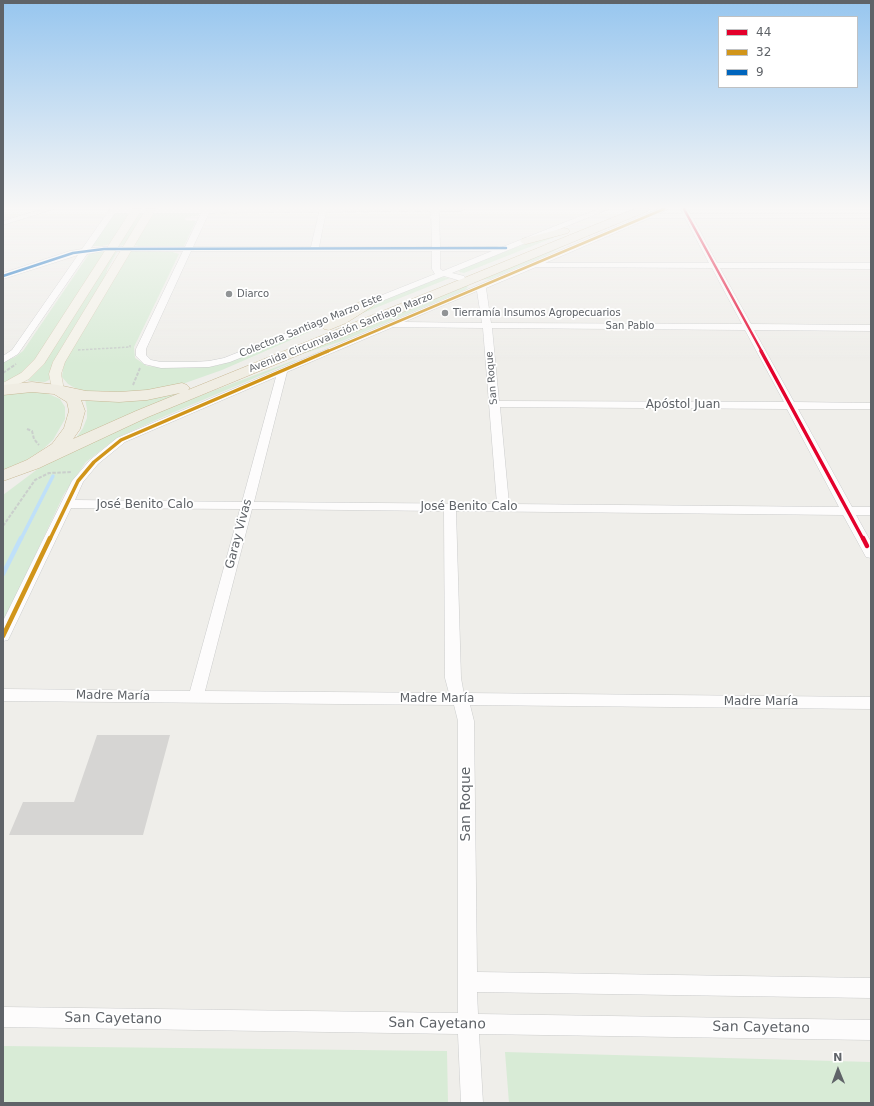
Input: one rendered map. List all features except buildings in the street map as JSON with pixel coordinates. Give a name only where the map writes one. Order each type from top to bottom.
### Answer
[{"type":"highway","name":"Avenida Circunvalación Santiago Marzo","points":[[37,458],[520,261]]},
{"type":"highway","name":"Avenida Circunvalación Santiago Marzo","points":[[3,389],[32,387],[102,397],[142,396],[183,388],[470,281]]},
{"type":"highway","points":[[226,372],[267,352],[338,322],[368,303]]},
{"type":"highway","points":[[181,398],[230,383],[294,359],[340,346]]},
{"type":"highway","points":[[3,476],[53,451],[66,438],[76,419],[77,411],[75,401],[60,391]]},
{"type":"highway","points":[[3,488],[37,458]]},
{"type":"main road","points":[[3,389],[25,376],[38,364],[105,261]]},
{"type":"main road","points":[[60,391],[55,374],[59,362],[120,261]]},
{"type":"street","points":[[3,276],[49,261]]},
{"type":"street","points":[[3,360],[15,352],[79,261]]},
{"type":"street","points":[[143,363],[141,350],[183,261]]},
{"type":"street","points":[[436,261],[436,269],[470,281]]},
{"type":"street","name":"Colectora Santiago Marzo Este","points":[[143,363],[201,365],[221,362],[474,261]]},
{"type":"street","points":[[3,636],[78,482],[87,469],[98,458],[121,440],[390,325],[470,281],[532,265],[542,261]]},
{"type":"street","points":[[712,261],[871,554]]},
{"type":"street","points":[[532,265],[871,266]]},
{"type":"street","name":"San Roque","points":[[470,281],[488,326],[503,508]]},
{"type":"street","name":"San Pablo","points":[[390,325],[871,328]]},
{"type":"street","name":"Garay Vivas","points":[[196,697],[283,370]]},
{"type":"street","name":"Apóstol Juan","points":[[494,404],[871,406]]},
{"type":"street","name":"José Benito Calo","points":[[67,504],[871,511]]},
{"type":"street","name":"San Roque","points":[[450,507],[453,678],[455,689],[464,710],[466,721],[467,982],[472,1103]]},
{"type":"street","name":"Madre María","points":[[3,695],[871,703]]},
{"type":"street","points":[[467,982],[871,988]]},
{"type":"street","name":"San Cayetano","points":[[3,1017],[871,1030]]},
{"type":"path","points":[[71,350],[130,346],[133,340]]},
{"type":"path","points":[[132,386],[143,363]]},
{"type":"path","points":[[28,429],[32,431],[37,443],[42,447],[37,458]]},
{"type":"path","points":[[3,526],[35,480],[49,473],[78,472]]},
{"type":"green space","points":[[85,261],[99,261],[35,361],[21,374],[3,383],[3,362],[15,357],[23,351]]},
{"type":"green space","points":[[107,261],[112,261],[104,279],[53,362],[49,380],[45,382],[28,381]]},
{"type":"green space","points":[[124,261],[176,261],[134,347],[135,358],[147,366],[170,368],[220,365],[341,318],[222,370],[171,388],[137,393],[85,391],[68,384],[62,377],[64,362]]},
{"type":"green space","points":[[482,261],[495,261],[464,273],[459,272],[461,269]]},
{"type":"green space","points":[[527,261],[534,261],[490,279],[480,280]]},
{"type":"green space","points":[[442,277],[450,278],[348,319],[374,304]]},
{"type":"green space","points":[[466,285],[468,287],[465,290],[342,341],[293,357]]},
{"type":"green space","points":[[297,360],[123,435],[86,462],[64,494],[3,624],[3,495],[39,468],[58,457],[157,412]]},
{"type":"green space","points":[[199,386],[76,438],[83,428],[87,418],[85,399],[186,391]]},
{"type":"green space","points":[[29,391],[44,392],[60,399],[65,407],[65,419],[53,440],[42,450],[27,460],[3,470],[3,395]]},
{"type":"green space","points":[[3,1046],[447,1051],[448,1103],[3,1103]]},
{"type":"green space","points":[[505,1052],[871,1062],[871,1103],[509,1103]]},
{"type":"waterway","points":[[21,539],[53,476]]},
{"type":"waterway","points":[[3,574],[21,538]]},
{"type":"transit line","name":"9","points":[[3,276],[50,261]]},
{"type":"transit line","name":"32","points":[[3,636],[78,481],[94,462],[121,440],[542,261]]},
{"type":"transit line","name":"44","points":[[712,261],[867,546]]},
{"type":"place","name":"Diarco","points":[[229,294]]},
{"type":"place","name":"Tierramía Insumos Agropecuarios","points":[[445,313]]}]
